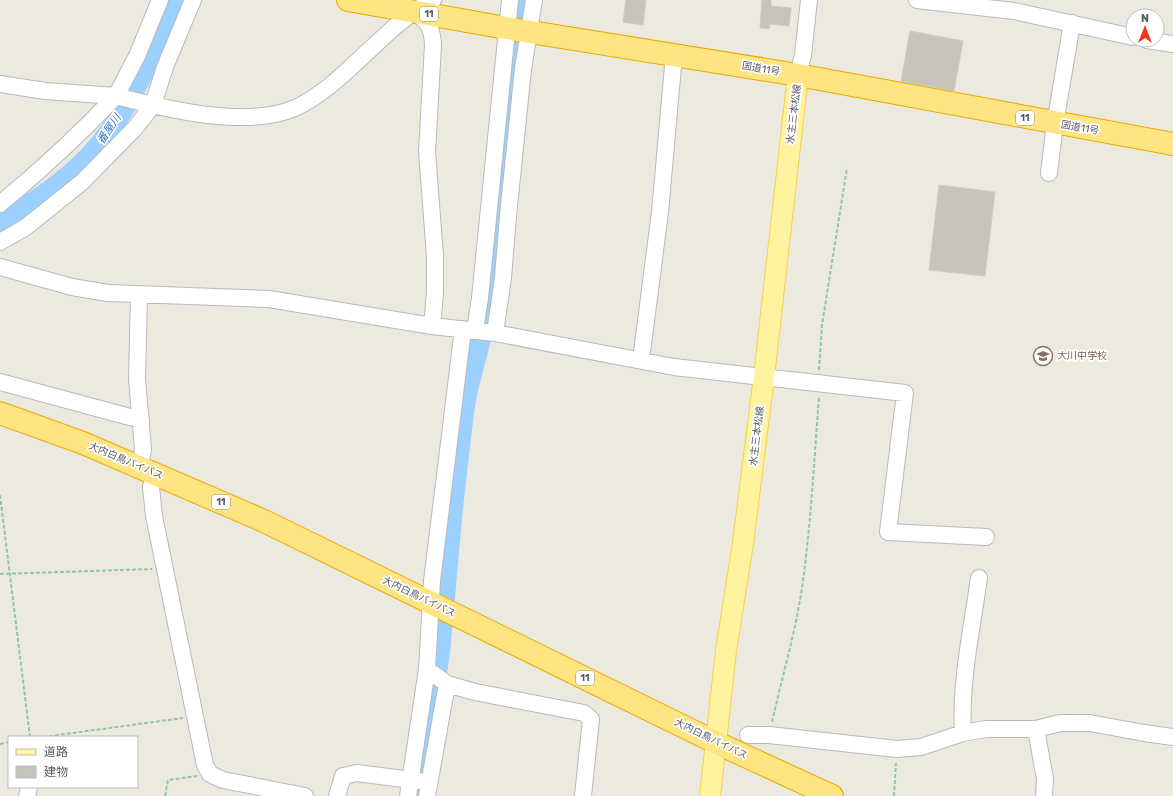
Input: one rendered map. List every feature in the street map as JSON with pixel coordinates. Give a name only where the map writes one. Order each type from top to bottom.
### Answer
[{"type":"highway","name":"国道11号","points":[[348,0],[428,3],[517,30],[798,75],[1055,124],[1173,144]]},
{"type":"highway","name":"大内白鳥バイパス","points":[[0,413],[83,443],[264,521],[717,743],[832,796]]},
{"type":"main road","name":"水主三本松線","points":[[710,796],[726,651],[743,543],[764,378],[798,75]]},
{"type":"street","points":[[0,204],[74,139],[118,96],[137,56],[160,0]]},
{"type":"street","points":[[0,242],[26,227],[82,182],[116,149],[150,104],[193,0]]},
{"type":"street","points":[[480,331],[504,278],[508,209],[523,69],[517,30],[510,0]]},
{"type":"street","points":[[421,784],[428,671],[440,607],[432,581],[480,331],[480,298],[517,30],[534,0]]},
{"type":"street","points":[[798,75],[803,55],[809,0]]},
{"type":"street","points":[[917,0],[958,3],[1014,11],[1125,35]]},
{"type":"street","points":[[0,84],[44,91],[118,96],[150,104],[218,116],[264,116],[294,109],[317,96],[348,71],[406,18],[428,3]]},
{"type":"street","points":[[428,3],[428,22],[432,33],[433,45],[427,152],[435,256],[435,293],[432,326]]},
{"type":"street","points":[[1049,173],[1055,124],[1072,23]]},
{"type":"street","points":[[641,360],[660,212],[674,55]]},
{"type":"street","points":[[0,267],[72,287],[108,293],[270,299],[432,326],[480,331],[674,367],[764,378],[905,392],[888,532],[986,537]]},
{"type":"street","points":[[139,295],[137,379],[143,449],[151,487],[154,516],[166,568],[205,765],[210,774],[223,780],[305,796]]},
{"type":"street","points":[[0,382],[141,420]]},
{"type":"street","points":[[963,733],[962,709],[964,681],[979,578]]},
{"type":"street","points":[[428,671],[445,683],[475,692],[584,713],[591,719],[583,796]]},
{"type":"street","points":[[408,796],[421,784],[445,683]]},
{"type":"street","points":[[748,735],[769,735],[897,749],[921,747],[963,733],[986,729],[1036,729],[1060,723],[1090,723],[1173,737]]},
{"type":"street","points":[[1036,729],[1045,779],[1044,796]]},
{"type":"street","points":[[337,796],[343,776],[357,773],[421,784]]},
{"type":"path","points":[[769,735],[790,650],[802,588],[809,527],[820,383],[818,365],[822,325],[847,168]]},
{"type":"path","points":[[0,495],[30,736]]},
{"type":"path","points":[[0,574],[166,568]]},
{"type":"path","points":[[50,736],[196,716]]},
{"type":"path","points":[[894,796],[897,749]]},
{"type":"path","points":[[165,796],[168,780],[210,774]]},
{"type":"building","points":[[626,0],[646,0],[643,25],[623,22]]},
{"type":"building","points":[[762,0],[771,0],[771,6],[791,8],[789,26],[770,24],[769,29],[760,28]]},
{"type":"building","points":[[910,31],[963,41],[954,91],[901,81]]},
{"type":"building","points":[[939,185],[995,192],[985,276],[929,270]]},
{"type":"waterway","name":"番屋川","points":[[0,222],[35,200],[68,176],[103,140],[128,103],[148,63],[174,0]]},
{"type":"waterway","points":[[418,796],[440,653],[453,507],[464,412],[468,389],[486,320],[522,0]]},
{"type":"place","name":"大川中学校","points":[[1043,356]]}]
